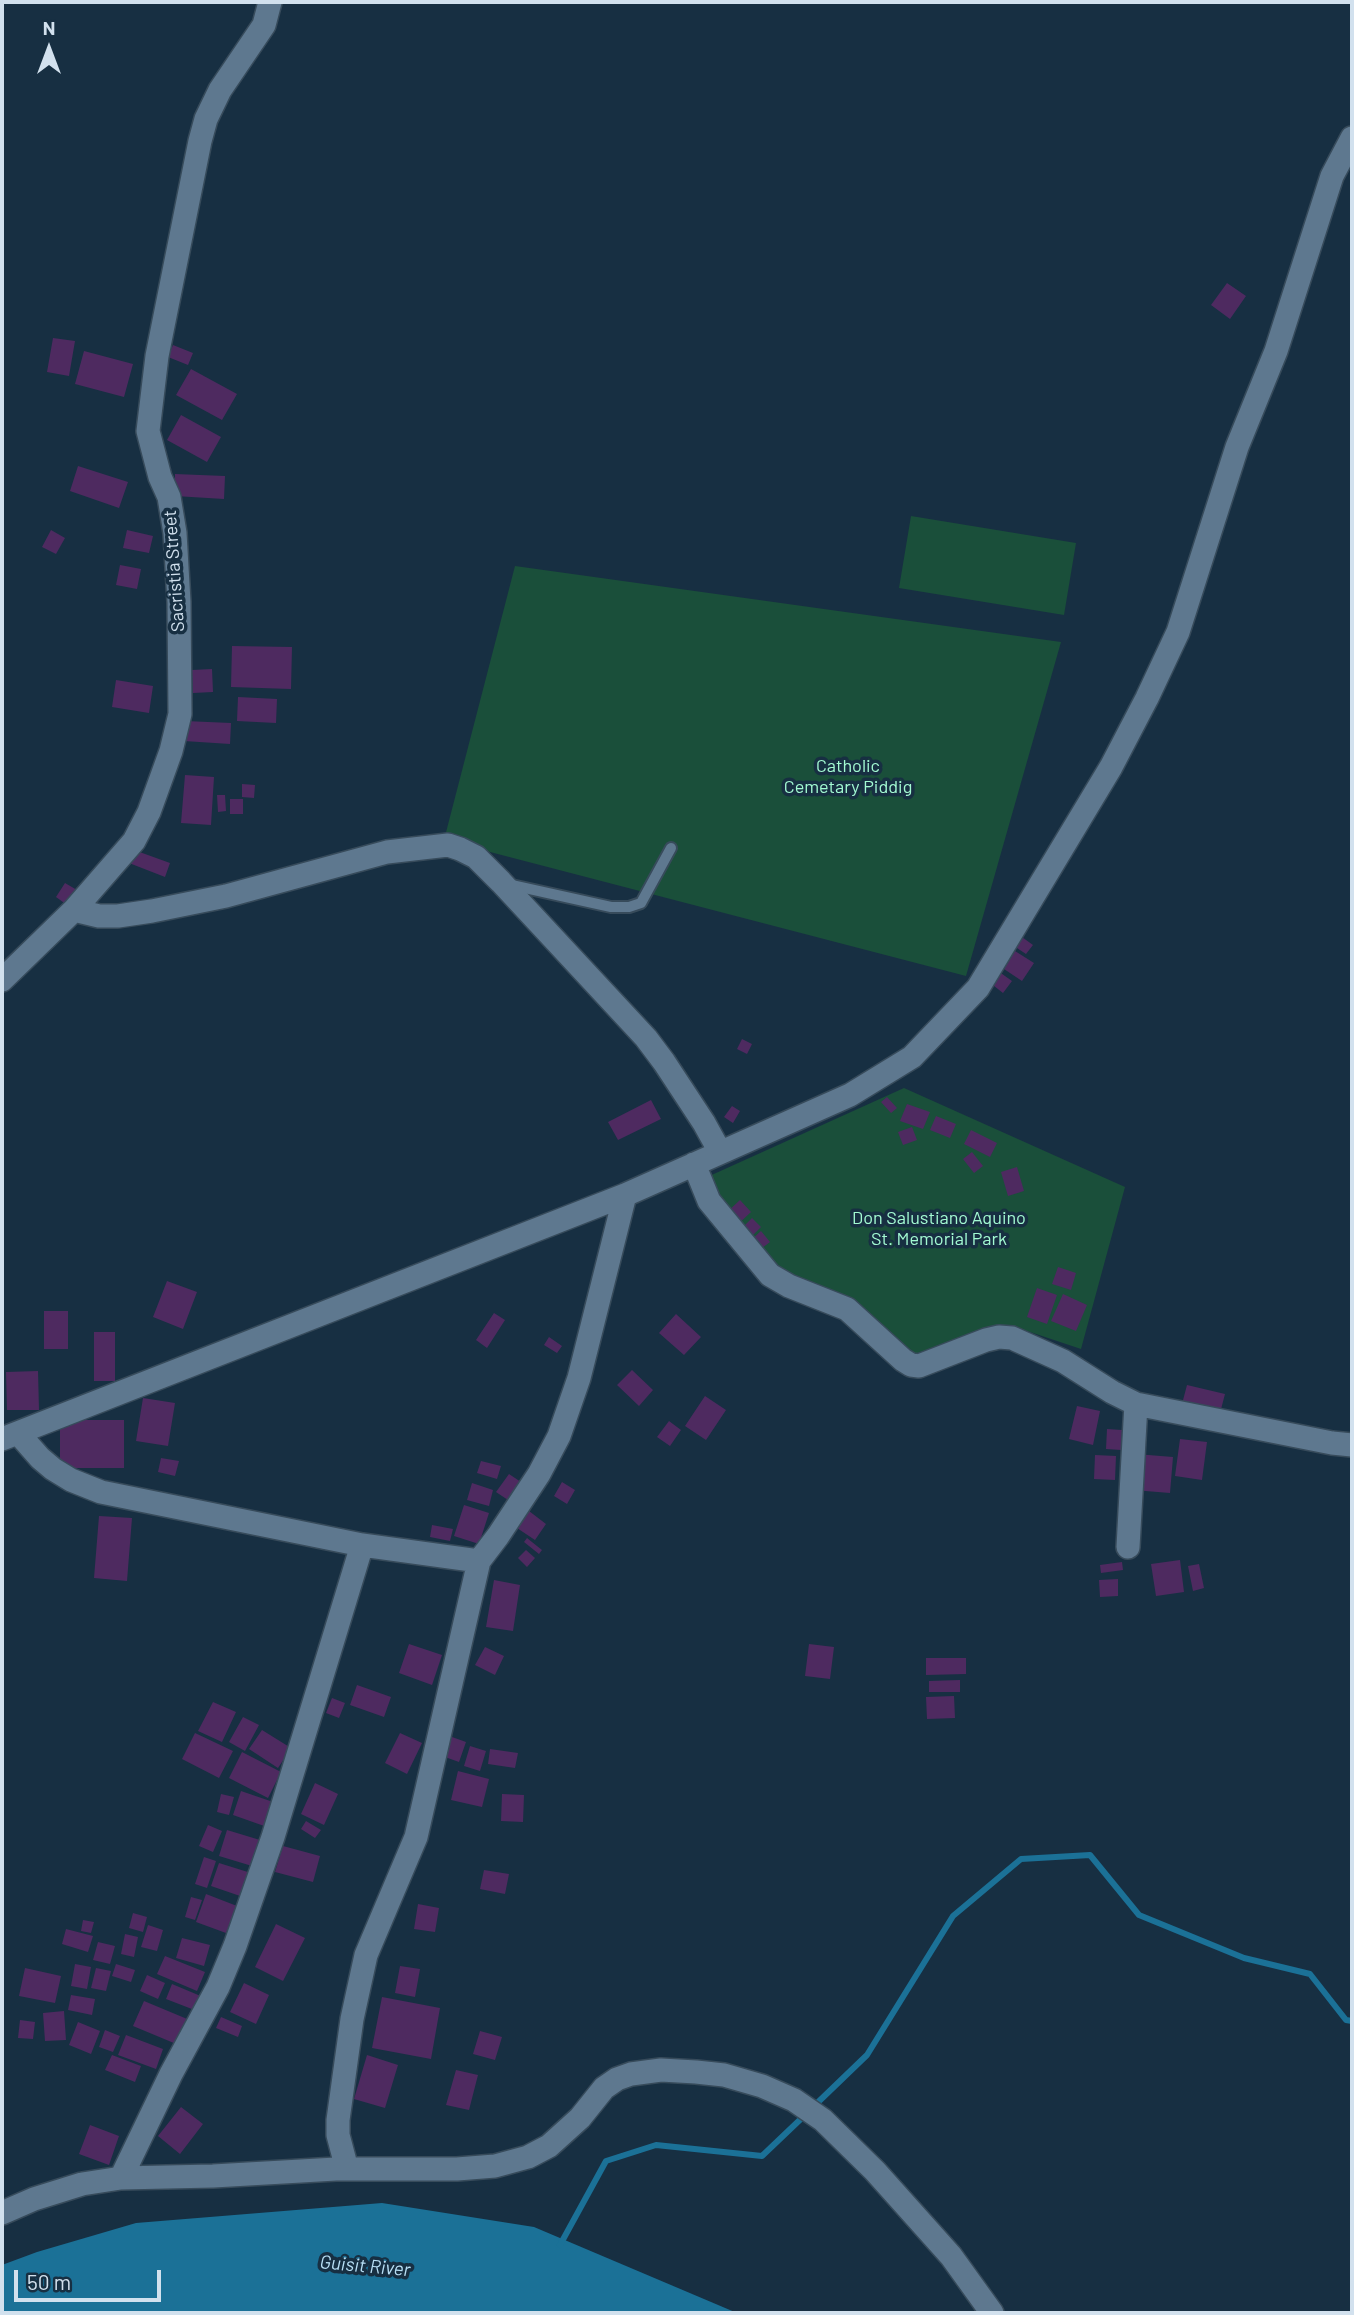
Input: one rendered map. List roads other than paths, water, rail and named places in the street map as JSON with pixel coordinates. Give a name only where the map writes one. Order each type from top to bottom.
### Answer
[{"type":"street","name":"Sacristia Street","points":[[2,980],[74,910],[134,841],[143,827],[176,733],[180,714],[179,603],[174,533],[169,497],[148,431],[158,356],[203,130],[220,90],[264,25],[270,2]]},
{"type":"street","points":[[10,1436],[625,1195],[850,1095],[912,1057],[978,988],[1111,767],[1147,698],[1178,632],[1237,447],[1276,351],[1332,176],[1352,138]]},
{"type":"street","points":[[74,910],[99,916],[152,911],[226,896],[387,852],[448,845],[476,857],[646,1038],[704,1123],[720,1152]]},
{"type":"street","points":[[694,1164],[709,1201],[770,1275],[789,1286],[847,1309],[903,1360],[919,1366],[999,1336],[1012,1338],[1063,1360],[1112,1392],[1136,1404],[1352,1445]]},
{"type":"street","points":[[346,2169],[338,2136],[338,2120],[352,2019],[366,1955],[416,1837],[479,1561],[539,1474],[559,1436],[579,1378],[625,1195]]},
{"type":"street","points":[[1128,1547],[1136,1404]]},
{"type":"street","points":[[10,1436],[53,1469],[71,1480],[101,1492],[362,1545],[479,1561]]},
{"type":"street","points":[[121,2178],[171,2074],[218,1987],[235,1946],[273,1837],[362,1545]]},
{"type":"street","points":[[2,2213],[34,2199],[82,2184],[121,2178],[495,2166],[528,2157],[549,2146],[580,2118],[604,2088],[617,2079],[661,2070],[724,2075],[762,2086],[794,2101],[823,2120],[875,2171],[951,2256],[992,2313]]},
{"type":"lane","points":[[501,882],[611,906],[629,906],[641,903],[671,848]]},
{"type":"water","name":"Guisit River","points":[[382,2203],[534,2227],[737,2313],[2,2313],[2,2265],[136,2223]]},
{"type":"waterway","points":[[813,2107],[867,2055],[953,1916],[1021,1859],[1090,1855],[1139,1915],[1244,1958],[1310,1974],[1346,2020],[1352,2021]]},
{"type":"waterway","points":[[560,2245],[606,2161],[656,2145],[762,2156],[805,2115]]},
{"type":"park label","name":"Catholic Cemetary Piddig","points":[[848,776]]},
{"type":"park label","name":"Don Salustiano Aquino St. Memorial Park","points":[[939,1228]]}]
